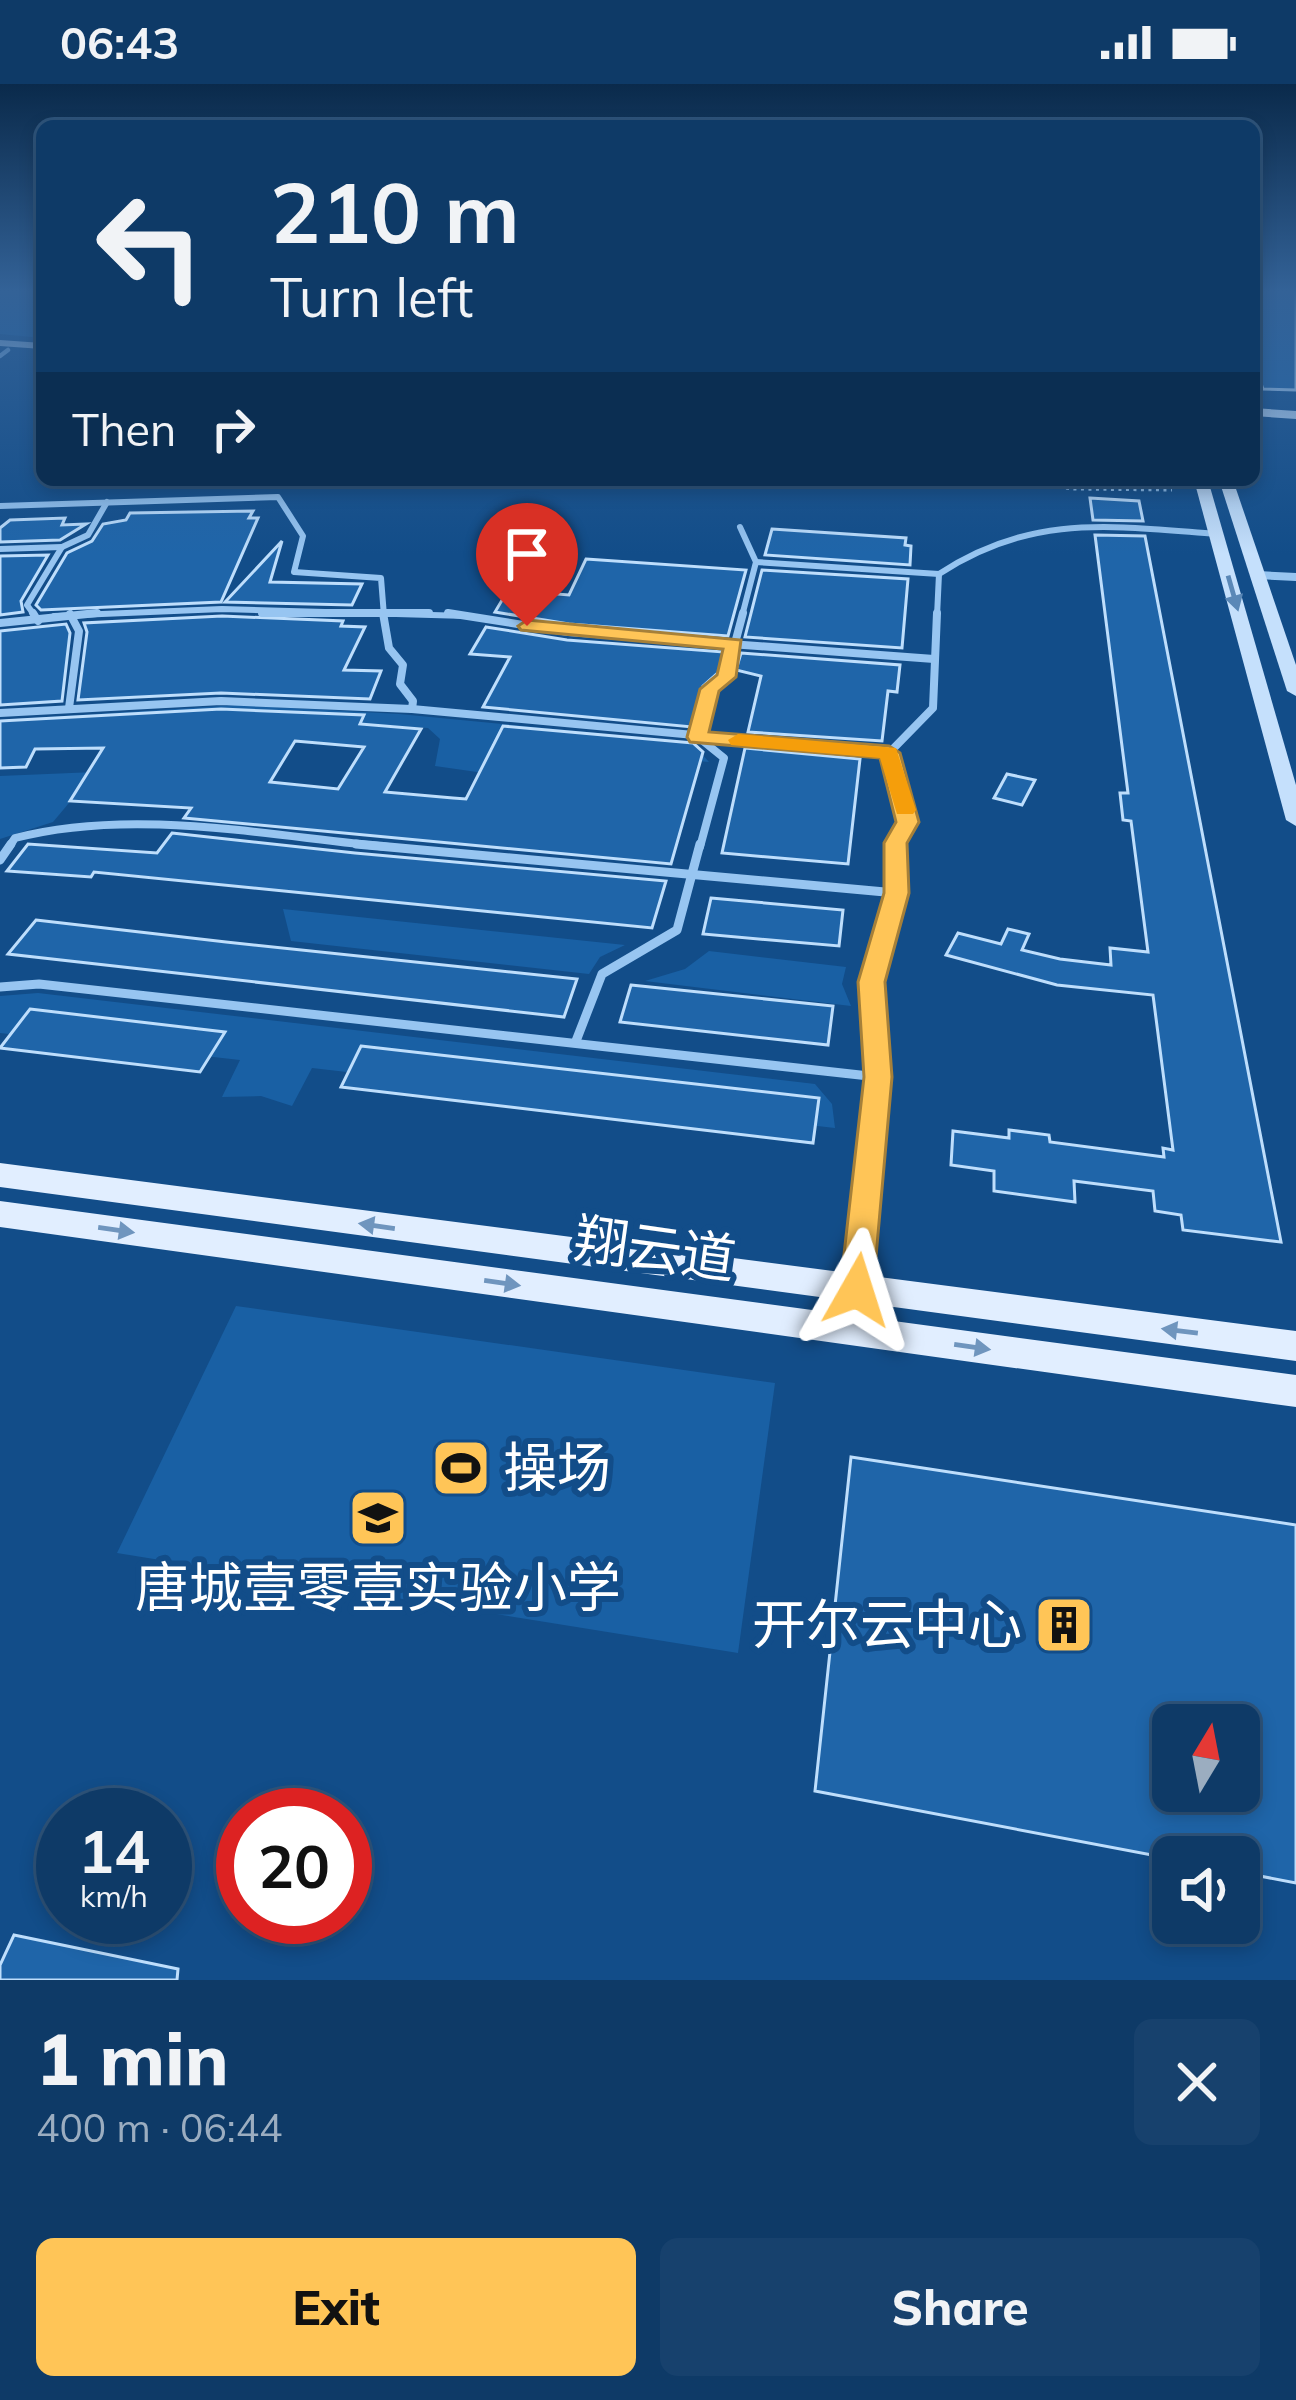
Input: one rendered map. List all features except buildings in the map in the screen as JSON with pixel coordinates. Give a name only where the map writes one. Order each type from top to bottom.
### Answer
[{"type":"main road","points":[[1260,416],[1296,418]]},
{"type":"main road","points":[[1203,486],[1296,820]]},
{"type":"main road","points":[[1228,486],[1296,691]]},
{"type":"main road","name":"翔云道","points":[[0,1175],[1296,1346]]},
{"type":"main road","name":"翔云道","points":[[0,1214],[1296,1391]]},
{"type":"street","points":[[1258,574],[1296,577]]},
{"type":"lane","points":[[0,506],[278,497],[302,536],[294,572],[381,578],[376,597],[390,629],[389,648],[403,665],[400,685],[412,709]]},
{"type":"lane","points":[[0,549],[62,547],[88,535],[107,502]]},
{"type":"lane","points":[[698,737],[710,689],[726,677],[756,562],[740,527]]},
{"type":"lane","points":[[756,562],[939,574],[982,545],[1024,532],[1130,528],[1216,534]]},
{"type":"lane","points":[[38,621],[27,604],[62,547]]},
{"type":"lane","points":[[889,753],[933,708],[939,574]]},
{"type":"lane","points":[[0,623],[70,614],[222,609],[271,614],[447,613],[568,632],[934,658]]},
{"type":"lane","points":[[70,614],[79,631],[70,661],[77,677],[70,708]]},
{"type":"lane","points":[[0,713],[221,700],[412,709],[889,753]]},
{"type":"lane","points":[[575,1042],[596,980],[609,968],[665,943],[677,930],[724,758],[698,737]]},
{"type":"lane","points":[[857,1290],[878,1077],[872,982],[896,893],[896,843],[908,822],[889,753]]},
{"type":"lane","points":[[0,860],[16,838],[53,828],[135,824],[896,893]]},
{"type":"lane","points":[[0,987],[39,984],[878,1077]]},
{"type":"path","points":[[1051,486],[1172,490]]},
{"type":"shaded area","points":[[238,705],[399,714],[691,742],[709,762],[493,742],[484,773],[435,766],[440,739],[428,728],[256,717],[0,729],[0,720]]},
{"type":"shaded area","points":[[95,772],[53,822],[0,839],[0,776]]},
{"type":"shaded area","points":[[283,909],[625,945],[600,957],[589,974],[291,941]]},
{"type":"shaded area","points":[[709,951],[846,967],[842,984],[851,1006],[645,981],[685,969]]},
{"type":"shaded area","points":[[38,993],[815,1084],[832,1104],[835,1128],[312,1068],[292,1106],[261,1096],[222,1097],[240,1060],[0,1033],[0,996]]},
{"type":"shaded area","name":"操场","points":[[236,1306],[775,1383],[738,1653],[117,1553]]},
{"type":"slow traffic","points":[[738,740],[889,753],[905,810]]},
{"type":"place","name":"操场","points":[[461,1468]]},
{"type":"place","name":"唐城壹零壹实验小学","points":[[378,1518]]},
{"type":"place","name":"开尔云中心","points":[[1064,1625]]},
{"type":"route","points":[[527,626],[734,644],[726,677],[710,689],[698,737],[889,753],[908,822],[896,843],[896,893],[872,982],[878,1077],[857,1290]]}]
